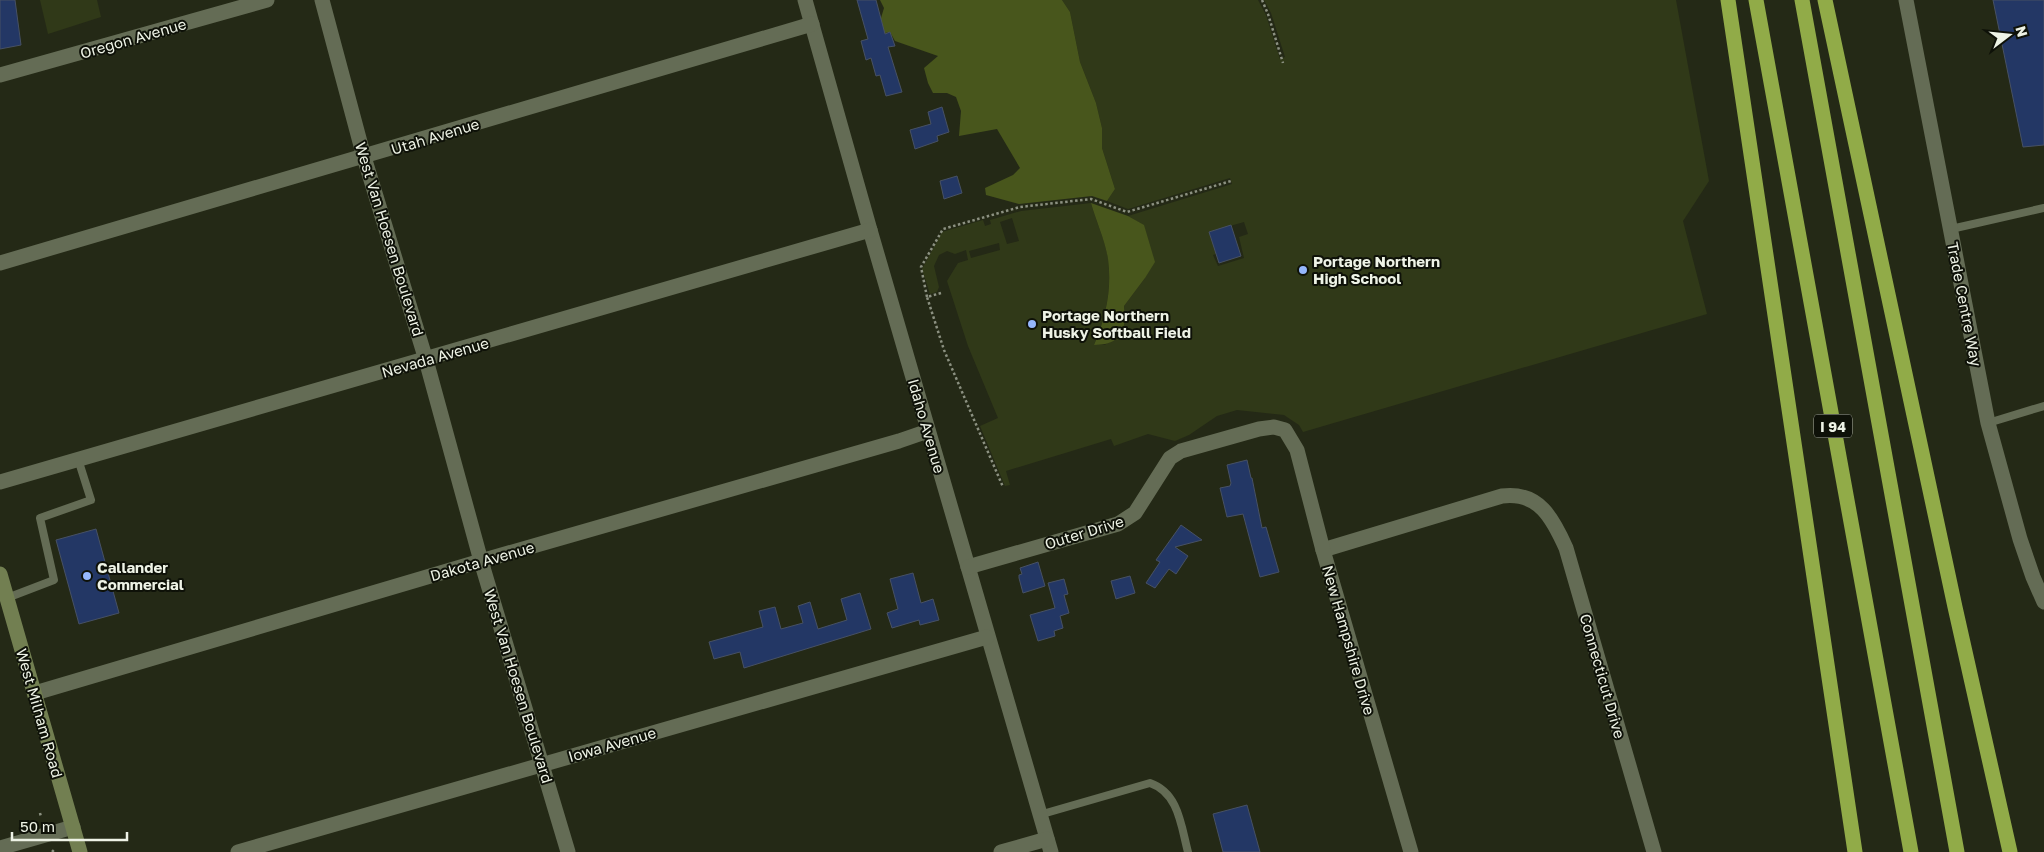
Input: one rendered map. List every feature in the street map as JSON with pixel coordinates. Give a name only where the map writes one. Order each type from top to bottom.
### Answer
[{"type":"highway","points":[[1728,0],[1855,852]]},
{"type":"highway","name":"I 94","points":[[1756,0],[1911,852]]},
{"type":"highway","points":[[1802,0],[1957,852]]},
{"type":"highway","points":[[1824,0],[2010,852]]},
{"type":"street","name":"Oregon Avenue","points":[[0,75],[267,0]]},
{"type":"street","name":"West Van Hoesen Boulevard","points":[[322,0],[364,157],[426,360],[481,561],[568,852]]},
{"type":"street","name":"Idaho Avenue","points":[[805,0],[987,637],[1049,846]]},
{"type":"street","name":"Trade Centre Way","points":[[1906,0],[1988,422],[2020,539],[2032,577],[2044,602]]},
{"type":"street","name":"Utah Avenue","points":[[0,263],[812,24]]},
{"type":"street","name":"Nevada Avenue","points":[[0,482],[870,230]]},
{"type":"street","name":"Outer Drive","points":[[968,567],[1118,524],[1128,519],[1135,513],[1170,458],[1181,451],[1260,429],[1274,427],[1285,430]]},
{"type":"street","name":"New Hampshire Drive","points":[[1285,430],[1297,450],[1323,550],[1411,852]]},
{"type":"street","name":"Dakota Avenue","points":[[35,693],[928,431]]},
{"type":"street","name":"Connecticut Drive","points":[[1323,550],[1502,496],[1516,494],[1534,500],[1556,527],[1566,548],[1654,852]]},
{"type":"street","name":"West Milham Road","points":[[0,574],[80,852]]},
{"type":"street","name":"Iowa Avenue","points":[[238,852],[987,637]]},
{"type":"street","points":[[0,848],[73,827]]},
{"type":"street","points":[[1001,852],[1049,846]]},
{"type":"lane","points":[[1950,228],[2044,208]]},
{"type":"lane","points":[[1988,422],[2044,406]]},
{"type":"lane","points":[[7,598],[54,580],[40,518],[91,500],[78,459]]},
{"type":"lane","points":[[1040,814],[1150,783],[1159,786],[1167,792],[1175,803],[1188,852]]},
{"type":"path","points":[[1262,0],[1283,63]]},
{"type":"path","points":[[1003,487],[944,350],[927,297],[920,267],[943,228],[1020,207],[1091,199],[1127,212],[1231,181]]},
{"type":"path","points":[[927,297],[941,293]]},
{"type":"green space","points":[[40,0],[97,0],[101,17],[48,34]]},
{"type":"green space","points":[[880,0],[1062,0],[1070,12],[1080,62],[1096,103],[1102,128],[1102,148],[1115,189],[1107,201],[1092,196],[1019,204],[986,195],[985,188],[1013,175],[1020,168],[997,129],[959,136],[961,111],[956,97],[947,93],[933,93],[924,68],[938,56],[895,41],[890,32],[875,35],[874,23],[881,18],[884,8]]},
{"type":"green space","name":"Portage Northern High School","points":[[1062,0],[1258,0],[1266,15],[1280,59],[1285,57],[1271,13],[1264,0],[1676,0],[1709,181],[1683,221],[1707,314],[1303,432],[1299,425],[1284,415],[1237,410],[1217,416],[1189,435],[1175,441],[1148,434],[1114,446],[1111,439],[1006,471],[1010,485],[1005,486],[980,426],[998,418],[968,346],[947,281],[958,263],[968,260],[966,250],[955,254],[947,251],[939,255],[934,266],[939,287],[937,292],[930,294],[922,269],[942,232],[983,220],[985,226],[991,224],[990,220],[1021,211],[1091,203],[1108,258],[1109,281],[1107,303],[1094,345],[1105,345],[1126,320],[1124,306],[1145,278],[1144,226],[1128,216],[1232,184],[1230,178],[1128,209],[1107,201],[1115,189],[1102,148],[1102,128],[1096,103],[1080,62],[1070,12]],"holes":[[[1012,218],[1019,241],[1007,244],[1000,222]],[[1244,222],[1248,234],[1239,237],[1244,258],[1218,266],[1213,255],[1216,254],[1209,232]],[[999,243],[1000,250],[971,258],[969,251]]]},
{"type":"green space","points":[[1091,203],[1128,216],[1144,225],[1155,262],[1124,306],[1123,329],[1120,334],[1110,342],[1094,345],[1107,303],[1109,270],[1105,245]]},
{"type":"building","points":[[0,0],[15,0],[21,45],[0,49]]},
{"type":"building","points":[[857,0],[876,0],[885,34],[890,32],[895,46],[888,47],[902,92],[886,96],[880,75],[876,76],[871,58],[866,60],[861,41],[868,39]]},
{"type":"building","points":[[1993,0],[2044,0],[2044,145],[2023,147]]},
{"type":"building","points":[[942,107],[949,132],[937,136],[938,141],[915,149],[910,130],[931,124],[928,112]]},
{"type":"building","points":[[957,176],[962,193],[944,199],[940,181]]},
{"type":"building","points":[[1231,225],[1241,256],[1219,263],[1209,232]]},
{"type":"building","points":[[1247,460],[1262,528],[1266,527],[1279,572],[1260,577],[1243,514],[1227,517],[1220,488],[1230,486],[1231,483],[1227,465]]},
{"type":"building","points":[[1181,525],[1202,540],[1175,547],[1188,556],[1176,574],[1169,569],[1155,588],[1146,583],[1160,562],[1156,560]]},
{"type":"building","name":"Callander Commercial","points":[[96,529],[119,613],[79,624],[56,540]]},
{"type":"building","points":[[1038,562],[1045,586],[1023,593],[1019,578],[1019,575],[1022,574],[1020,568]]},
{"type":"building","points":[[913,573],[921,603],[933,599],[939,620],[920,625],[919,620],[892,628],[887,613],[898,609],[890,579]]},
{"type":"building","points":[[1130,576],[1135,593],[1116,599],[1111,581]]},
{"type":"building","points":[[1064,579],[1068,594],[1064,595],[1069,613],[1060,616],[1063,628],[1054,631],[1055,636],[1038,641],[1030,615],[1055,608],[1048,583]]},
{"type":"building","points":[[860,593],[871,629],[744,668],[740,652],[714,659],[709,642],[763,627],[759,611],[775,607],[781,629],[803,623],[798,606],[810,602],[818,629],[847,620],[841,599]]},
{"type":"building","points":[[1247,805],[1260,852],[1223,852],[1213,814]]},
{"type":"place","name":"Portage Northern High School","points":[[1303,270]]},
{"type":"place","name":"Portage Northern Husky Softball Field","points":[[1032,324]]},
{"type":"place","name":"Callander Commercial","points":[[87,576]]}]
